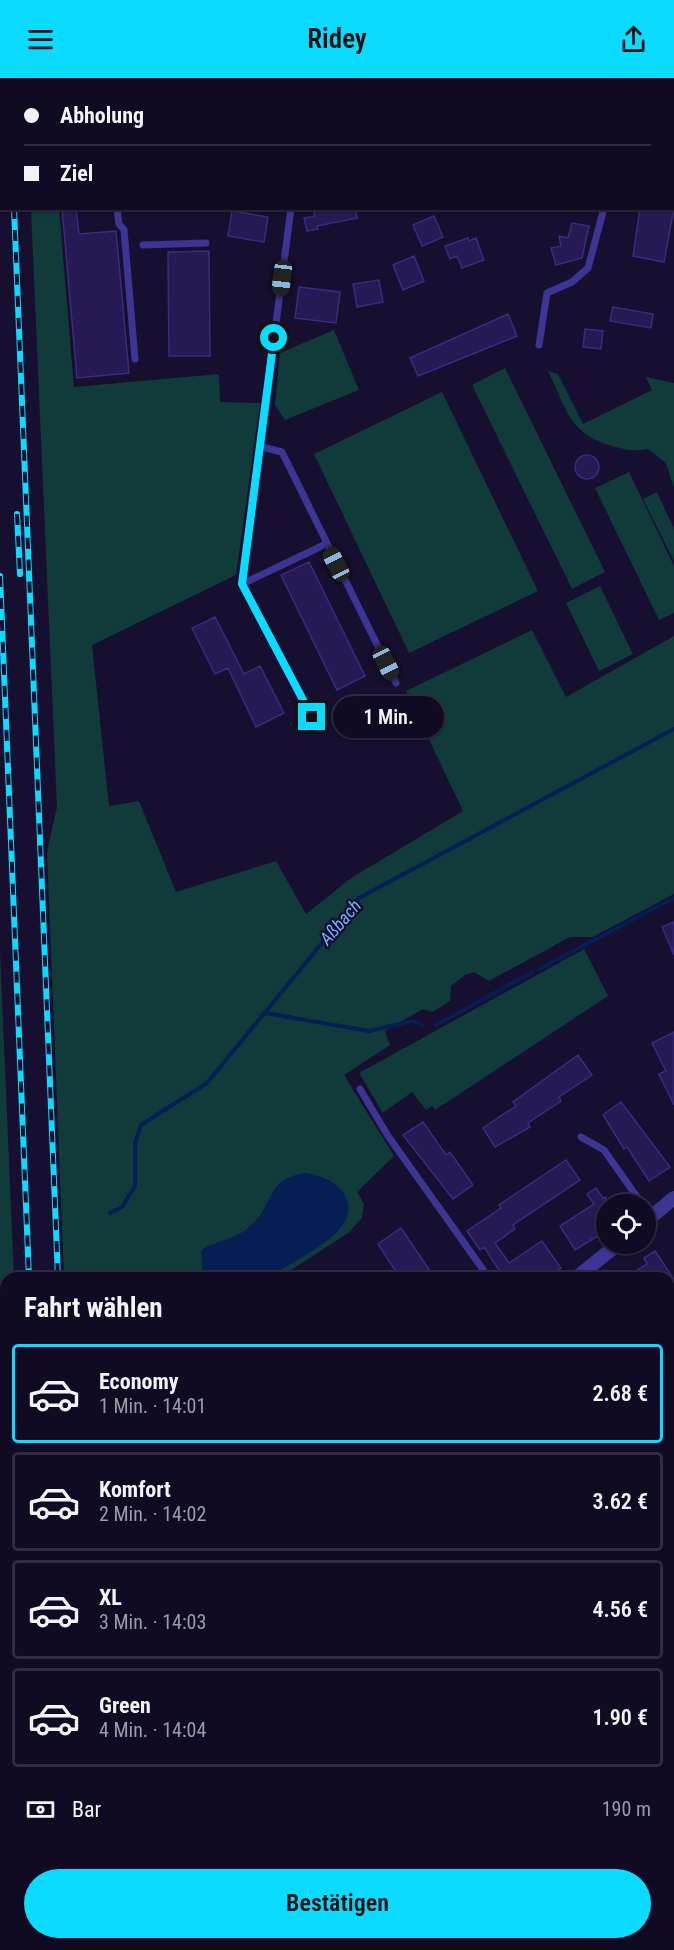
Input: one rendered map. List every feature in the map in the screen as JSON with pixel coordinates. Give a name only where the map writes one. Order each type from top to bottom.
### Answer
[{"type":"street","points":[[656,1208],[674,1198]]},
{"type":"street","points":[[583,1272],[606,1254]]},
{"type":"lane","points":[[117,210],[119,224],[124,230],[135,359]]},
{"type":"lane","points":[[291,210],[262,447],[242,584],[312,717]]},
{"type":"lane","points":[[539,345],[548,293],[572,282],[588,268],[603,210]]},
{"type":"lane","points":[[143,245],[206,243]]},
{"type":"lane","points":[[262,447],[282,452],[396,683]]},
{"type":"lane","points":[[242,584],[326,544]]},
{"type":"lane","points":[[360,1089],[388,1136],[485,1272]]},
{"type":"lane","points":[[581,1137],[604,1150],[633,1194]]},
{"type":"green space","points":[[31,210],[59,210],[74,387],[219,374],[220,402],[260,403],[236,575],[92,645],[109,806],[139,801],[176,892],[276,861],[306,914],[351,878],[463,811],[406,691],[532,630],[566,697],[674,636],[674,894],[593,937],[570,937],[489,981],[474,972],[465,975],[451,986],[450,1001],[432,1012],[423,1009],[385,1031],[390,1045],[344,1075],[394,1156],[357,1192],[364,1204],[362,1218],[348,1233],[288,1272],[274,1272],[336,1233],[347,1210],[284,1181],[274,1191],[250,1227],[233,1238],[208,1246],[202,1272],[64,1272],[47,852],[57,807]]},
{"type":"green space","points":[[334,330],[359,390],[285,420],[275,405],[280,353]]},
{"type":"green space","points":[[505,368],[605,572],[572,589],[472,385]]},
{"type":"green space","points":[[548,371],[558,374],[583,424],[652,390],[646,377],[674,383],[674,488],[666,463],[648,449],[630,450],[612,446],[597,441],[577,426],[570,418]]},
{"type":"green space","points":[[442,392],[538,591],[409,653],[314,454]]},
{"type":"green space","points":[[629,472],[674,566],[674,613],[659,620],[595,488]]},
{"type":"green space","points":[[657,492],[674,529],[674,561],[643,499]]},
{"type":"green space","points":[[600,586],[633,654],[599,671],[566,603]]},
{"type":"green space","points":[[584,949],[608,996],[435,1110],[432,1106],[426,1110],[412,1092],[383,1113],[359,1073]]},
{"type":"green space","points":[[0,951],[14,1272],[0,1272]]},
{"type":"water","points":[[306,1173],[317,1175],[337,1186],[344,1193],[348,1202],[348,1211],[345,1221],[337,1232],[324,1243],[276,1272],[203,1272],[201,1251],[249,1228],[261,1215],[277,1186],[293,1176]]},
{"type":"building","points":[[62,210],[76,210],[79,234],[116,231],[129,373],[77,378]]},
{"type":"building","points":[[314,210],[355,210],[357,218],[317,226],[318,229],[307,231],[304,218],[315,216]]},
{"type":"building","points":[[640,210],[674,210],[664,262],[633,256]]},
{"type":"building","points":[[232,211],[268,217],[264,242],[228,236]]},
{"type":"building","points":[[434,216],[443,237],[422,246],[413,225]]},
{"type":"building","points":[[572,223],[589,226],[582,258],[556,265],[551,248],[561,246],[559,236],[568,238]]},
{"type":"building","points":[[468,238],[469,241],[476,238],[484,260],[462,268],[457,256],[450,259],[445,246]]},
{"type":"building","points":[[209,251],[210,356],[169,356],[168,252]]},
{"type":"building","points":[[414,256],[424,281],[403,290],[393,265]]},
{"type":"building","points":[[379,280],[383,302],[357,307],[353,284]]},
{"type":"building","points":[[299,287],[340,292],[336,323],[295,318]]},
{"type":"building","points":[[613,307],[653,314],[651,328],[610,321]]},
{"type":"building","points":[[508,314],[517,336],[418,376],[410,358]]},
{"type":"building","points":[[585,329],[603,331],[601,349],[583,347]]},
{"type":"building","points":[[582,455],[592,455],[599,462],[599,472],[592,479],[582,479],[575,472],[575,462]]},
{"type":"building","points":[[309,562],[365,676],[337,690],[281,575]]},
{"type":"building","points":[[215,617],[244,674],[260,666],[284,713],[256,727],[228,668],[215,674],[192,628]]},
{"type":"building","points":[[674,922],[674,955],[662,927]]},
{"type":"building","points":[[674,1032],[674,1105],[659,1074],[666,1071],[652,1043]]},
{"type":"building","points":[[578,1055],[592,1075],[559,1097],[561,1101],[528,1123],[530,1127],[495,1147],[483,1128],[516,1106],[513,1102]]},
{"type":"building","points":[[621,1102],[670,1167],[649,1181],[627,1147],[624,1149],[603,1115]]},
{"type":"building","points":[[423,1122],[446,1155],[450,1152],[473,1185],[453,1199],[403,1135]]},
{"type":"building","points":[[566,1160],[580,1180],[513,1225],[515,1229],[495,1243],[509,1263],[542,1241],[561,1268],[555,1272],[500,1272],[484,1247],[480,1250],[467,1231],[501,1208],[499,1205]]},
{"type":"building","points":[[596,1188],[600,1194],[596,1194],[596,1237],[575,1250],[560,1226],[594,1204],[587,1194]]},
{"type":"building","points":[[401,1228],[430,1272],[396,1272],[378,1244]]},
{"type":"building","points":[[656,1252],[669,1272],[634,1272],[647,1264],[644,1258]]},
{"type":"waterway","name":"Aßbach","points":[[110,1213],[122,1207],[135,1186],[135,1143],[141,1125],[207,1083],[359,898],[674,729]]},
{"type":"waterway","points":[[539,969],[674,898]]},
{"type":"waterway","points":[[436,1025],[533,972]]},
{"type":"waterway","points":[[265,1013],[369,1031],[413,1021],[423,1025]]},
{"type":"railway","points":[[14,210],[58,1272]]},
{"type":"railway","points":[[17,514],[20,574]]},
{"type":"railway","points":[[0,576],[29,1272]]},
{"type":"route","points":[[274,338],[262,447],[242,584],[312,717]]}]
